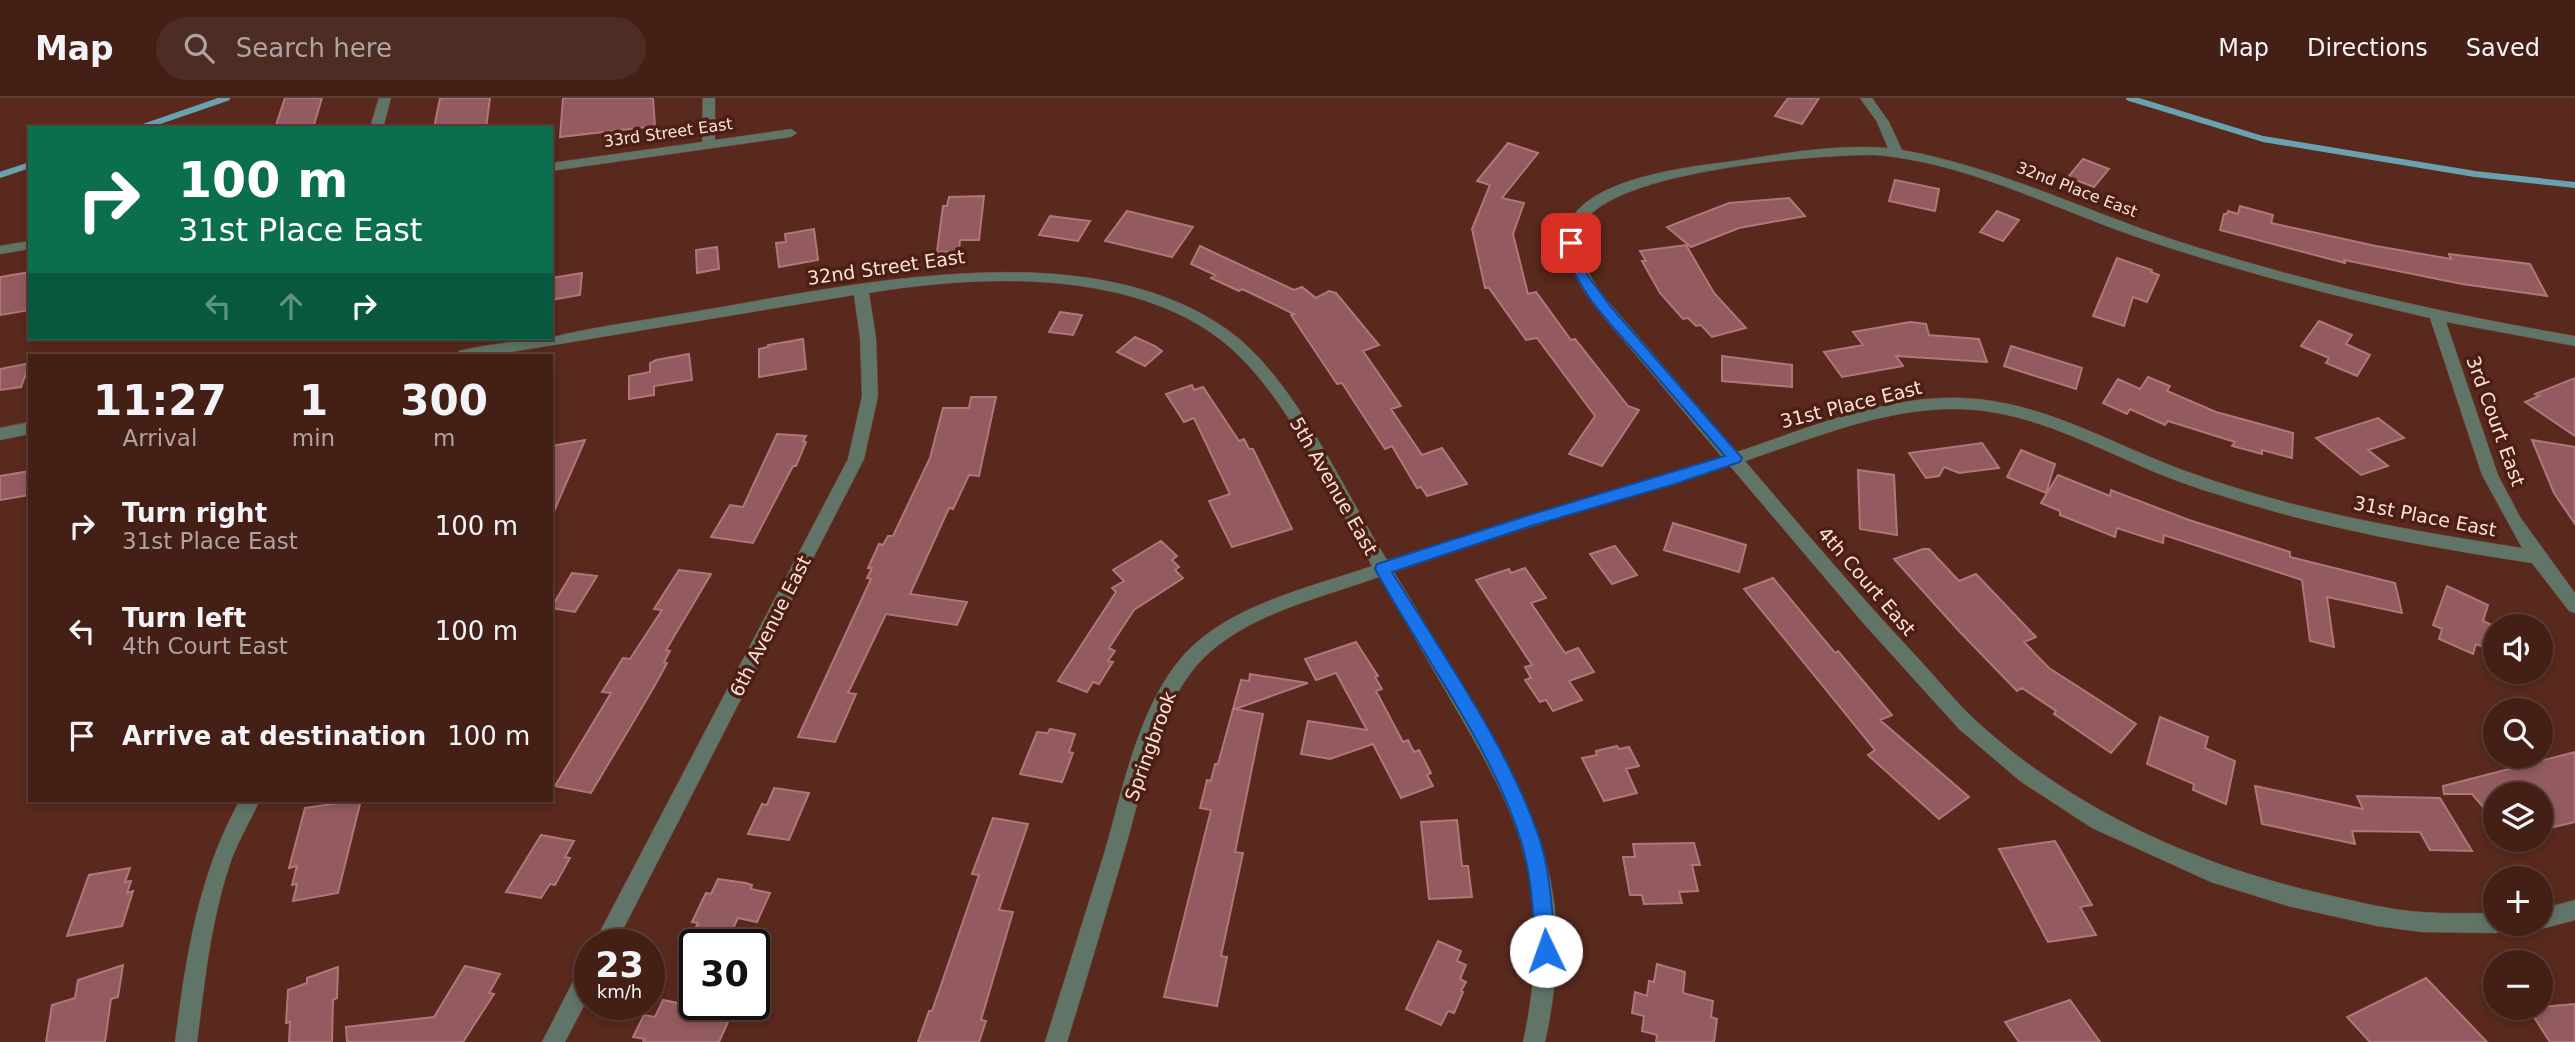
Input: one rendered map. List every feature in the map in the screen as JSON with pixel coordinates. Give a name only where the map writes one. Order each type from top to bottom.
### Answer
[{"type":"street","points":[[377,126],[385,98]]},
{"type":"street","points":[[708,144],[709,98]]},
{"type":"street","points":[[1866,98],[1883,122],[1897,153]]},
{"type":"street","name":"33rd Street East","points":[[553,167],[790,133]]},
{"type":"street","name":"32nd Place East","points":[[1574,226],[1600,200],[1637,181],[1823,152],[1897,153],[1994,176],[2098,218],[2211,256],[2300,281],[2436,314],[2575,341]]},
{"type":"street","name":"4th Court East","points":[[1574,226],[1571,243],[1574,259],[1582,277],[1607,311],[1870,619],[1966,723],[1995,749],[2045,787],[2099,822],[2218,875],[2288,896],[2377,916],[2432,923],[2483,923]]},
{"type":"street","points":[[0,250],[28,245]]},
{"type":"street","name":"32nd Street East","points":[[470,354],[906,282],[981,275],[1072,283],[1124,293],[1174,308],[1218,330],[1254,361],[1280,395]]},
{"type":"street","name":"6th Avenue East","points":[[612,929],[856,459],[870,396],[868,338],[861,290]]},
{"type":"street","name":"3rd Court East","points":[[2436,314],[2490,475],[2513,520],[2537,558],[2575,606]]},
{"type":"street","name":"5th Avenue East","points":[[1280,395],[1489,747],[1519,809],[1531,842],[1544,914],[1546,951],[1543,990],[1534,1042]]},
{"type":"street","name":"31st Place East","points":[[1382,569],[1825,429],[1903,408],[1930,404],[1994,406],[2058,424],[2185,478],[2254,500],[2359,526],[2537,558]]},
{"type":"street","points":[[0,434],[28,428]]},
{"type":"street","name":"Springbrook","points":[[1056,1042],[1150,737],[1173,681],[1193,656],[1216,637],[1244,621],[1382,569]]},
{"type":"street","points":[[187,1042],[198,947],[215,875],[249,802]]},
{"type":"street","points":[[2553,916],[2575,910]]},
{"type":"street","points":[[552,1042],[574,1001]]},
{"type":"building","points":[[285,98],[322,98],[314,126],[276,126]]},
{"type":"building","points":[[440,98],[490,98],[486,126],[434,126]]},
{"type":"building","points":[[563,98],[653,98],[655,126],[560,137]]},
{"type":"building","points":[[1788,98],[1819,98],[1802,124],[1775,116]]},
{"type":"building","points":[[1508,143],[1538,153],[1502,198],[1524,203],[1513,234],[1528,294],[1536,292],[1571,340],[1575,339],[1628,406],[1639,410],[1602,466],[1569,454],[1595,416],[1537,338],[1526,340],[1489,288],[1485,288],[1472,229],[1490,185],[1477,181]]},
{"type":"building","points":[[2083,159],[2109,169],[2094,187],[2068,177]]},
{"type":"building","points":[[1895,180],[1939,189],[1935,211],[1889,201]]},
{"type":"building","points":[[984,196],[979,240],[960,240],[959,251],[937,252],[943,206],[947,206],[949,197]]},
{"type":"building","points":[[1789,198],[1805,216],[1739,228],[1691,247],[1667,227],[1729,203]]},
{"type":"building","points":[[2240,206],[2273,215],[2271,223],[2376,246],[2451,259],[2449,254],[2530,264],[2547,296],[2462,284],[2344,260],[2345,263],[2220,230],[2224,214],[2228,211],[2238,214]]},
{"type":"building","points":[[1127,211],[1193,227],[1172,257],[1105,241]]},
{"type":"building","points":[[1997,211],[2019,220],[2003,241],[1980,232]]},
{"type":"building","points":[[1050,216],[1090,221],[1078,241],[1039,235]]},
{"type":"building","points":[[814,229],[818,260],[779,267],[776,243],[786,242],[785,234]]},
{"type":"building","points":[[1686,245],[1714,293],[1746,328],[1712,337],[1701,325],[1696,326],[1688,318],[1683,319],[1660,293],[1642,261],[1646,261],[1640,251]]},
{"type":"building","points":[[1200,246],[1294,290],[1302,287],[1316,298],[1329,291],[1336,293],[1379,345],[1363,351],[1401,406],[1391,409],[1422,455],[1442,448],[1467,484],[1427,496],[1421,487],[1417,488],[1392,446],[1385,449],[1342,383],[1337,384],[1291,315],[1294,314],[1242,289],[1239,291],[1211,278],[1215,275],[1191,264]]},
{"type":"building","points":[[717,247],[719,269],[697,273],[696,250]]},
{"type":"building","points":[[2117,258],[2159,275],[2147,302],[2133,297],[2124,326],[2093,316]]},
{"type":"building","points":[[28,272],[28,310],[0,315],[0,277]]},
{"type":"building","points":[[582,273],[580,295],[553,300],[553,278]]},
{"type":"building","points":[[1060,312],[1082,315],[1073,335],[1049,332]]},
{"type":"building","points":[[2319,321],[2352,335],[2346,344],[2370,355],[2357,376],[2326,363],[2329,358],[2301,346]]},
{"type":"building","points":[[1910,322],[1926,324],[1929,335],[1979,339],[1987,362],[1896,356],[1903,366],[1842,377],[1824,352],[1863,345],[1853,332]]},
{"type":"building","points":[[1135,337],[1162,351],[1145,366],[1117,352]]},
{"type":"building","points":[[803,339],[806,369],[759,377],[759,349]]},
{"type":"building","points":[[2011,346],[2082,368],[2076,389],[2004,366]]},
{"type":"building","points":[[689,354],[692,380],[654,386],[654,395],[629,399],[629,376],[650,372],[650,363],[656,360]]},
{"type":"building","points":[[1722,356],[1792,365],[1792,387],[1722,381]]},
{"type":"building","points":[[28,363],[21,387],[0,390],[0,369]]},
{"type":"building","points":[[2148,377],[2170,386],[2167,391],[2216,412],[2293,433],[2292,458],[2232,446],[2235,442],[2168,421],[2165,425],[2130,409],[2127,414],[2103,403],[2118,379],[2140,389]]},
{"type":"building","points":[[2575,378],[2575,436],[2525,402],[2539,396],[2535,394]]},
{"type":"building","points":[[1192,385],[1194,390],[1203,387],[1239,441],[1244,439],[1249,449],[1253,449],[1292,529],[1232,547],[1209,501],[1230,494],[1194,418],[1184,422],[1166,394]]},
{"type":"building","points":[[971,397],[996,397],[979,476],[969,475],[953,509],[949,508],[910,594],[967,602],[957,625],[886,614],[848,693],[856,694],[835,742],[798,737],[871,579],[867,578],[872,568],[868,568],[879,544],[883,545],[888,536],[893,536],[930,458],[943,408],[969,408]]},
{"type":"building","points":[[2378,418],[2404,438],[2368,450],[2388,466],[2361,475],[2316,438]]},
{"type":"building","points":[[777,434],[806,436],[803,441],[806,442],[796,466],[793,466],[753,543],[711,537],[730,505],[743,507]]},
{"type":"building","points":[[585,440],[553,513],[553,446]]},
{"type":"building","points":[[2532,440],[2575,447],[2575,524],[2554,493]]},
{"type":"building","points":[[1982,443],[1999,468],[1959,473],[1944,467],[1939,476],[1926,478],[1909,453]]},
{"type":"building","points":[[2021,450],[2055,464],[2046,493],[2007,477]]},
{"type":"building","points":[[1858,470],[1894,475],[1897,535],[1860,529]]},
{"type":"building","points":[[28,471],[28,495],[0,500],[0,476]]},
{"type":"building","points":[[2058,475],[2110,496],[2111,490],[2189,520],[2290,552],[2290,557],[2395,583],[2402,613],[2327,597],[2334,647],[2310,641],[2302,580],[2164,535],[2163,543],[2117,528],[2115,537],[2060,515],[2060,511],[2041,503]]},
{"type":"building","points":[[1673,523],[1746,545],[1739,572],[1664,550]]},
{"type":"building","points":[[1161,541],[1177,556],[1172,560],[1179,567],[1175,570],[1183,578],[1134,610],[1109,648],[1115,651],[1108,661],[1113,662],[1099,684],[1093,682],[1087,692],[1058,681],[1116,592],[1112,588],[1124,581],[1113,570]]},
{"type":"building","points":[[1615,546],[1637,575],[1612,584],[1590,554]]},
{"type":"building","points":[[1929,549],[1959,581],[1976,574],[2036,637],[2024,642],[2049,668],[2136,724],[2111,753],[2054,714],[2056,711],[2022,688],[2017,691],[1894,559]]},
{"type":"building","points":[[1525,568],[1546,598],[1531,603],[1565,653],[1578,648],[1594,672],[1569,681],[1582,700],[1553,711],[1546,700],[1540,702],[1525,680],[1531,678],[1525,667],[1532,665],[1476,580],[1509,569],[1511,573]]},
{"type":"building","points":[[679,570],[711,574],[666,650],[670,651],[664,662],[667,663],[654,687],[591,793],[555,786],[611,693],[602,692],[623,658],[630,659],[662,610],[654,609]]},
{"type":"building","points":[[572,573],[597,576],[575,612],[553,608]]},
{"type":"building","points":[[1773,578],[1835,653],[1838,651],[1892,715],[1880,720],[1969,797],[1939,819],[1868,755],[1875,750],[1744,589]]},
{"type":"building","points":[[2447,586],[2488,605],[2483,614],[2483,647],[2476,644],[2473,654],[2439,639],[2442,629],[2433,625]]},
{"type":"building","points":[[1356,642],[1378,676],[1375,677],[1382,689],[1376,691],[1403,742],[1408,740],[1414,752],[1419,750],[1431,773],[1427,775],[1433,786],[1401,798],[1373,744],[1330,759],[1301,754],[1308,721],[1367,730],[1336,673],[1316,680],[1305,659]]},
{"type":"building","points":[[1250,674],[1308,683],[1235,709],[1263,714],[1235,852],[1243,853],[1221,956],[1227,957],[1217,1006],[1164,997],[1211,810],[1200,808],[1207,780],[1211,781],[1215,764],[1218,764],[1241,680],[1249,681]]},
{"type":"building","points":[[2160,717],[2208,737],[2205,748],[2235,761],[2226,804],[2193,790],[2194,784],[2147,764]]},
{"type":"building","points":[[1050,729],[1075,734],[1069,752],[1073,753],[1062,782],[1020,774],[1037,732],[1048,733]]},
{"type":"building","points":[[1617,746],[1619,749],[1629,747],[1639,766],[1626,769],[1637,793],[1604,801],[1582,758]]},
{"type":"building","points":[[2575,752],[2575,822],[2553,827],[2553,782],[2483,782],[2483,807],[2472,794],[2444,794],[2443,786],[2513,768],[2553,768],[2553,758]]},
{"type":"building","points":[[2255,786],[2363,809],[2357,796],[2440,798],[2472,851],[2430,850],[2420,832],[2352,831],[2355,844],[2262,824]]},
{"type":"building","points":[[774,788],[809,793],[789,840],[748,834],[762,804],[767,805]]},
{"type":"building","points":[[361,802],[338,893],[293,901],[297,884],[292,885],[297,866],[289,868],[305,808]]},
{"type":"building","points":[[993,818],[1028,824],[999,910],[1013,912],[981,1020],[986,1021],[979,1042],[918,1042],[929,1011],[932,1011],[979,875],[972,874]]},
{"type":"building","points":[[1457,820],[1462,866],[1468,866],[1472,897],[1429,899],[1421,822]]},
{"type":"building","points":[[541,835],[574,841],[565,857],[570,858],[555,885],[550,884],[541,898],[506,892]]},
{"type":"building","points":[[2055,841],[2092,905],[2080,907],[2096,935],[2048,942],[1999,849]]},
{"type":"building","points":[[1694,843],[1700,865],[1692,865],[1698,891],[1679,892],[1682,903],[1644,904],[1642,895],[1630,895],[1623,857],[1635,857],[1633,844]]},
{"type":"building","points":[[130,868],[125,882],[131,881],[127,893],[133,891],[122,926],[67,936],[89,875]]},
{"type":"building","points":[[718,879],[746,883],[752,885],[751,889],[770,893],[757,922],[738,918],[733,929],[695,929],[698,923],[692,922],[706,893],[711,894]]},
{"type":"building","points":[[1438,941],[1461,951],[1457,961],[1466,965],[1460,979],[1466,982],[1461,991],[1463,992],[1454,1013],[1448,1011],[1441,1025],[1406,1009]]},
{"type":"building","points":[[1657,964],[1685,972],[1683,993],[1713,1001],[1711,1017],[1717,1019],[1714,1042],[1656,1042],[1657,1035],[1642,1031],[1644,1016],[1632,1013],[1635,992],[1647,996],[1649,981],[1654,982]]},
{"type":"building","points":[[123,965],[118,997],[111,999],[105,1042],[46,1042],[52,1005],[75,998],[78,980]]},
{"type":"building","points":[[465,966],[500,974],[489,993],[494,994],[463,1042],[347,1042],[346,1027],[434,1017]]},
{"type":"building","points":[[338,967],[337,998],[333,1000],[332,1042],[289,1042],[290,1022],[286,1023],[288,990],[307,983],[307,978]]},
{"type":"building","points":[[2426,978],[2487,1042],[2370,1042],[2347,1017]]},
{"type":"building","points":[[665,1000],[678,1003],[679,1001],[679,1020],[728,1022],[719,1042],[643,1042],[645,1039],[633,1037],[642,1020],[665,1020]]},
{"type":"building","points":[[2070,1000],[2100,1042],[2019,1042],[2005,1022]]},
{"type":"building","points":[[2575,1004],[2575,1042],[2550,1042],[2536,1020],[2553,1020],[2553,1006]]},
{"type":"waterway","points":[[146,126],[227,98]]},
{"type":"waterway","points":[[2129,98],[2263,139],[2475,174],[2575,185]]},
{"type":"waterway","points":[[0,175],[28,166]]},
{"type":"route","points":[[1546,951],[1539,876],[1519,809],[1489,747],[1382,569],[1735,458],[1607,311],[1582,277],[1571,243]]}]
